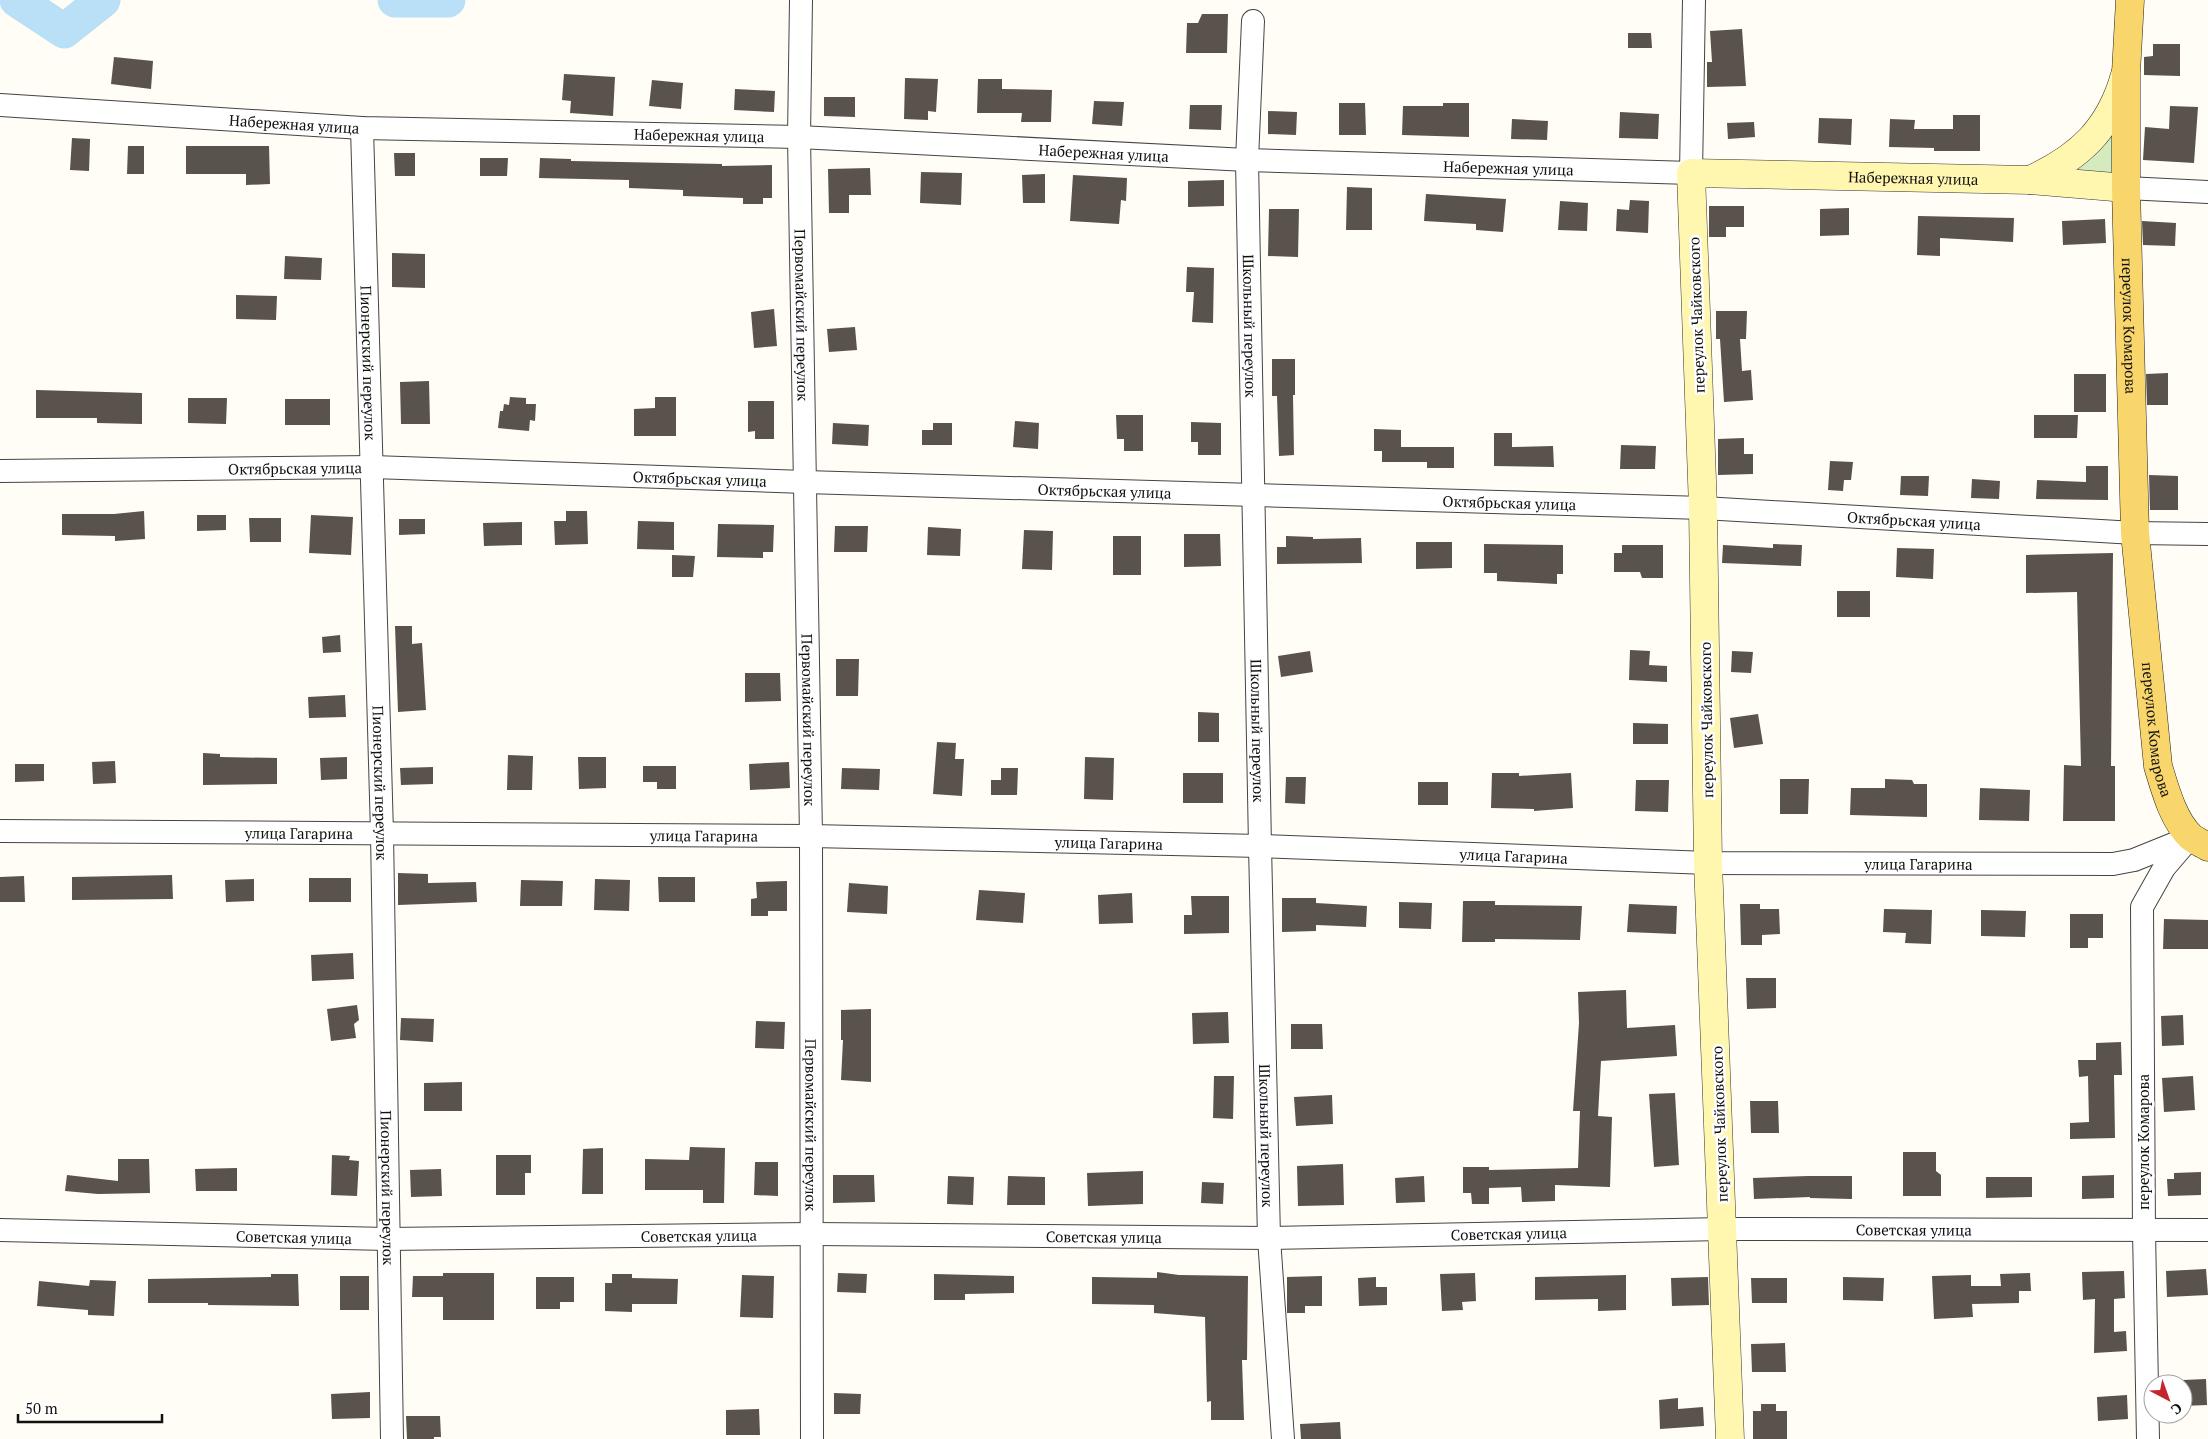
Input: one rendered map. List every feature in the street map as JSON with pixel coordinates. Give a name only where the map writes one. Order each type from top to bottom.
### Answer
[{"type":"main road","name":"переулок Комарова","points":[[2130,0],[2126,73],[2126,188],[2136,533],[2158,766],[2170,801],[2199,842]]},
{"type":"street","name":"Первомайский переулок","points":[[801,0],[800,138],[811,836],[812,1439]]},
{"type":"street","name":"переулок Чайковского","points":[[1694,0],[1691,173],[1703,508],[1708,863],[1730,1439]]},
{"type":"street","name":"Школьный переулок","points":[[1253,21],[1247,160],[1260,846],[1269,1238],[1282,1439]]},
{"type":"street","points":[[2030,180],[2052,170],[2092,139],[2118,99],[2126,73]]},
{"type":"street","name":"Набережная улица","points":[[0,105],[362,128],[800,138],[1247,160],[1691,173],[2030,180],[2126,188],[2208,192]]},
{"type":"street","name":"Пионерский переулок","points":[[362,128],[382,832],[387,1239],[392,1439]]},
{"type":"street","name":"Октябрьская улица","points":[[0,472],[373,467],[805,482],[1703,508],[2136,533],[2208,534]]},
{"type":"street","name":"улица Гагарина","points":[[0,831],[811,836],[1260,846],[1708,863],[2113,864],[2199,842]]},
{"type":"street","name":"переулок Комарова","points":[[2148,1439],[2144,1231],[2142,907],[2164,868],[2199,842]]},
{"type":"street","name":"Советская улица","points":[[0,1230],[387,1239],[813,1234],[1269,1238],[1723,1229],[2208,1230]]},
{"type":"green space","points":[[2114,127],[2113,172],[2061,177]]},
{"type":"building","points":[[1202,14],[1228,14],[1227,53],[1186,53],[1187,23],[1198,23]]},
{"type":"building","points":[[1742,29],[1746,86],[1707,87],[1707,62],[1712,62],[1710,31]]},
{"type":"building","points":[[1628,33],[1651,33],[1652,48],[1628,48]]},
{"type":"building","points":[[2153,44],[2180,44],[2180,76],[2144,75],[2144,57],[2153,56]]},
{"type":"building","points":[[114,57],[153,61],[151,89],[111,84]]},
{"type":"building","points":[[564,74],[615,77],[613,116],[570,113],[571,101],[562,100]]},
{"type":"building","points":[[905,78],[938,79],[936,112],[928,111],[928,120],[904,119]]},
{"type":"building","points":[[978,79],[1002,79],[1002,89],[1052,90],[1051,122],[1021,122],[1022,113],[977,113]]},
{"type":"building","points":[[652,80],[683,83],[681,109],[649,106]]},
{"type":"building","points":[[735,89],[775,91],[774,112],[734,110]]},
{"type":"building","points":[[824,97],[855,97],[855,117],[824,116]]},
{"type":"building","points":[[1094,101],[1124,102],[1122,126],[1092,124]]},
{"type":"building","points":[[1339,103],[1365,103],[1366,135],[1339,135]]},
{"type":"building","points":[[1443,103],[1469,103],[1469,137],[1402,135],[1403,106],[1443,106]]},
{"type":"building","points":[[1190,105],[1222,105],[1221,130],[1189,129]]},
{"type":"building","points":[[2170,106],[2198,107],[2194,163],[2143,160],[2145,127],[2169,129]]},
{"type":"building","points":[[1268,111],[1297,112],[1296,135],[1268,134]]},
{"type":"building","points":[[1620,112],[1659,114],[1658,139],[1619,138]]},
{"type":"building","points":[[1953,115],[1980,115],[1980,151],[1934,151],[1934,148],[1889,147],[1890,119],[1915,120],[1914,129],[1953,129]]},
{"type":"building","points":[[1819,118],[1852,119],[1851,145],[1818,143]]},
{"type":"building","points":[[1512,119],[1548,121],[1547,140],[1511,139]]},
{"type":"building","points":[[1754,122],[1755,137],[1728,139],[1727,123]]},
{"type":"building","points":[[72,138],[90,139],[89,171],[70,170]]},
{"type":"building","points":[[128,146],[144,146],[144,174],[127,174]]},
{"type":"building","points":[[186,146],[269,146],[270,184],[246,185],[246,174],[186,174]]},
{"type":"building","points":[[394,153],[415,153],[415,176],[395,176]]},
{"type":"building","points":[[480,158],[508,158],[507,176],[480,176]]},
{"type":"building","points":[[540,158],[571,159],[571,161],[722,164],[722,166],[772,165],[772,198],[763,198],[763,204],[743,204],[743,198],[683,196],[683,190],[629,188],[629,180],[539,178]]},
{"type":"building","points":[[870,168],[871,195],[849,195],[849,213],[829,213],[828,169]]},
{"type":"building","points":[[921,172],[962,173],[961,205],[920,203]]},
{"type":"building","points":[[1045,174],[1045,203],[1023,203],[1022,175]]},
{"type":"building","points":[[1073,175],[1127,178],[1126,201],[1121,200],[1119,224],[1070,221]]},
{"type":"building","points":[[1224,180],[1224,206],[1188,207],[1188,181]]},
{"type":"building","points":[[1347,187],[1372,188],[1372,230],[1346,230]]},
{"type":"building","points":[[1426,194],[1506,199],[1503,232],[1476,230],[1476,224],[1424,221]]},
{"type":"building","points":[[1630,200],[1649,201],[1648,233],[1616,231],[1617,209],[1629,210]]},
{"type":"building","points":[[1560,201],[1588,203],[1587,231],[1558,230]]},
{"type":"building","points":[[1709,206],[1744,206],[1744,227],[1726,227],[1726,237],[1709,237]]},
{"type":"building","points":[[1849,208],[1849,235],[1820,236],[1820,209]]},
{"type":"building","points":[[1269,209],[1299,209],[1298,257],[1268,256]]},
{"type":"building","points":[[1918,216],[2014,218],[2013,242],[1940,238],[1940,256],[1917,255]]},
{"type":"building","points":[[2105,219],[2106,243],[2063,245],[2062,221]]},
{"type":"building","points":[[2142,221],[2176,223],[2175,246],[2143,245]]},
{"type":"building","points":[[392,253],[425,254],[425,288],[392,287]]},
{"type":"building","points":[[285,256],[322,258],[321,280],[284,279]]},
{"type":"building","points":[[1187,267],[1214,268],[1213,323],[1192,322],[1194,292],[1186,292]]},
{"type":"building","points":[[236,295],[277,296],[276,320],[236,319]]},
{"type":"building","points":[[774,309],[777,346],[754,348],[751,312]]},
{"type":"building","points":[[1716,311],[1747,311],[1746,339],[1740,339],[1742,371],[1751,370],[1753,400],[1724,402],[1720,339],[1716,339]]},
{"type":"building","points":[[855,327],[857,350],[829,352],[827,329]]},
{"type":"building","points":[[1272,359],[1295,359],[1295,395],[1293,395],[1294,455],[1279,456],[1277,396],[1272,396]]},
{"type":"building","points":[[2168,373],[2168,405],[2147,405],[2146,374]]},
{"type":"building","points":[[2074,374],[2106,374],[2106,412],[2074,412]]},
{"type":"building","points":[[429,381],[430,424],[401,424],[400,382]]},
{"type":"building","points":[[36,390],[142,393],[142,424],[97,423],[97,418],[36,418]]},
{"type":"building","points":[[510,397],[526,398],[526,404],[536,404],[535,421],[530,420],[529,431],[498,428],[500,411],[503,411],[504,404],[509,405]]},
{"type":"building","points":[[655,397],[676,397],[676,436],[634,436],[634,409],[655,408]]},
{"type":"building","points":[[188,398],[227,398],[226,424],[188,423]]},
{"type":"building","points":[[285,399],[330,399],[330,425],[285,425]]},
{"type":"building","points":[[748,401],[774,401],[774,439],[755,439],[755,431],[748,432]]},
{"type":"building","points":[[1116,415],[1143,415],[1143,451],[1124,451],[1124,439],[1117,439]]},
{"type":"building","points":[[2034,415],[2078,415],[2077,438],[2034,438]]},
{"type":"building","points":[[1015,421],[1039,423],[1038,449],[1013,447]]},
{"type":"building","points":[[1191,422],[1221,423],[1221,455],[1198,455],[1198,442],[1191,442]]},
{"type":"building","points":[[833,423],[869,425],[868,446],[832,444]]},
{"type":"building","points":[[933,423],[952,423],[952,445],[922,445],[922,430],[933,430]]},
{"type":"building","points":[[1374,429],[1401,430],[1401,447],[1454,447],[1454,468],[1427,468],[1427,462],[1382,462],[1382,451],[1374,451]]},
{"type":"building","points":[[1494,433],[1512,433],[1512,447],[1553,446],[1554,467],[1494,466]]},
{"type":"building","points":[[1744,438],[1744,454],[1753,454],[1753,474],[1718,475],[1718,439]]},
{"type":"building","points":[[1621,445],[1656,446],[1655,469],[1620,469]]},
{"type":"building","points":[[1830,461],[1853,462],[1851,480],[1844,480],[1843,491],[1828,490]]},
{"type":"building","points":[[2086,466],[2108,466],[2108,500],[2036,499],[2037,480],[2086,482]]},
{"type":"building","points":[[2149,475],[2178,476],[2178,510],[2150,510]]},
{"type":"building","points":[[1901,476],[1929,476],[1928,496],[1900,495]]},
{"type":"building","points":[[1972,479],[2000,481],[1999,499],[1971,498]]},
{"type":"building","points":[[144,511],[145,539],[115,541],[115,536],[62,535],[62,514],[114,514]]},
{"type":"building","points":[[566,511],[587,511],[588,544],[555,545],[554,521],[566,521]]},
{"type":"building","points":[[197,515],[226,515],[226,530],[197,531]]},
{"type":"building","points":[[311,515],[353,517],[351,555],[309,553]]},
{"type":"building","points":[[249,518],[281,518],[281,542],[250,542]]},
{"type":"building","points":[[399,519],[425,519],[425,534],[399,535]]},
{"type":"building","points":[[638,521],[674,522],[674,550],[637,549]]},
{"type":"building","points":[[522,522],[522,545],[484,546],[483,523]]},
{"type":"building","points":[[718,524],[774,525],[773,552],[763,552],[763,558],[717,557]]},
{"type":"building","points":[[835,526],[868,526],[867,552],[834,552]]},
{"type":"building","points":[[928,527],[961,529],[960,556],[927,555]]},
{"type":"building","points":[[1024,530],[1053,531],[1052,570],[1022,569]]},
{"type":"building","points":[[1184,534],[1220,534],[1221,566],[1184,567]]},
{"type":"building","points":[[1113,536],[1141,536],[1141,575],[1113,575]]},
{"type":"building","points":[[1286,536],[1313,537],[1313,539],[1361,538],[1362,563],[1277,564],[1277,547],[1286,547]]},
{"type":"building","points":[[1416,542],[1452,542],[1452,568],[1416,569]]},
{"type":"building","points":[[1484,544],[1563,545],[1563,574],[1557,574],[1557,584],[1497,581],[1497,573],[1484,573]]},
{"type":"building","points":[[1773,544],[1802,545],[1801,566],[1722,563],[1723,545],[1773,548]]},
{"type":"building","points":[[1622,545],[1663,545],[1663,578],[1642,578],[1640,572],[1614,572],[1614,553],[1622,553]]},
{"type":"building","points":[[1897,548],[1934,549],[1933,579],[1896,577]]},
{"type":"building","points":[[2113,553],[2111,766],[2115,766],[2115,821],[2063,821],[2064,765],[2081,766],[2077,592],[2026,593],[2026,555]]},
{"type":"building","points":[[672,555],[695,556],[693,577],[672,577]]},
{"type":"building","points":[[1837,591],[1870,591],[1870,617],[1837,617]]},
{"type":"building","points":[[395,626],[412,626],[412,644],[422,643],[426,710],[398,712]]},
{"type":"building","points":[[340,635],[341,652],[323,653],[322,637]]},
{"type":"building","points":[[1630,650],[1650,651],[1649,665],[1667,666],[1667,682],[1629,680]]},
{"type":"building","points":[[1310,651],[1313,672],[1281,677],[1278,656]]},
{"type":"building","points":[[1732,651],[1753,652],[1751,673],[1731,672]]},
{"type":"building","points":[[836,659],[859,659],[858,696],[836,696]]},
{"type":"building","points":[[745,673],[780,673],[781,701],[745,702]]},
{"type":"building","points":[[345,695],[346,717],[309,718],[308,697]]},
{"type":"building","points":[[1198,712],[1219,713],[1219,742],[1198,742]]},
{"type":"building","points":[[1758,714],[1763,744],[1734,748],[1730,718]]},
{"type":"building","points":[[1633,723],[1668,724],[1668,744],[1633,744]]},
{"type":"building","points":[[937,742],[956,743],[955,759],[964,759],[962,796],[933,794]]},
{"type":"building","points":[[203,753],[220,754],[220,757],[277,758],[277,784],[203,785]]},
{"type":"building","points":[[508,755],[533,756],[532,790],[507,790]]},
{"type":"building","points":[[347,757],[347,779],[321,780],[320,758]]},
{"type":"building","points":[[578,757],[606,757],[606,788],[579,789]]},
{"type":"building","points":[[1085,757],[1114,758],[1113,800],[1084,799]]},
{"type":"building","points":[[115,761],[116,783],[93,784],[92,762]]},
{"type":"building","points":[[789,762],[790,788],[750,790],[749,764]]},
{"type":"building","points":[[15,764],[44,764],[44,781],[15,782]]},
{"type":"building","points":[[643,766],[676,766],[676,789],[657,789],[657,782],[643,782]]},
{"type":"building","points":[[433,767],[433,784],[401,785],[400,768]]},
{"type":"building","points":[[842,768],[880,769],[879,790],[841,789]]},
{"type":"building","points":[[1001,768],[1018,768],[1017,795],[991,795],[991,780],[1001,780]]},
{"type":"building","points":[[1183,773],[1223,773],[1223,803],[1183,803]]},
{"type":"building","points":[[1492,773],[1519,773],[1519,776],[1571,773],[1573,808],[1534,811],[1534,809],[1491,808]]},
{"type":"building","points":[[1286,777],[1306,777],[1305,804],[1285,803]]},
{"type":"building","points":[[1780,779],[1809,779],[1808,814],[1780,814]]},
{"type":"building","points":[[1885,779],[1912,780],[1914,784],[1927,784],[1927,817],[1850,815],[1851,788],[1885,788]]},
{"type":"building","points":[[1636,780],[1669,780],[1668,812],[1635,811]]},
{"type":"building","points":[[1418,782],[1448,782],[1448,805],[1418,805]]},
{"type":"building","points":[[1980,788],[2030,790],[2029,821],[1979,820]]},
{"type":"building","points":[[398,873],[428,874],[428,883],[476,882],[477,902],[398,905]]},
{"type":"building","points":[[172,875],[173,899],[72,900],[72,877]]},
{"type":"building","points":[[24,876],[25,902],[0,902],[0,877]]},
{"type":"building","points":[[658,877],[695,877],[695,902],[659,902]]},
{"type":"building","points":[[309,878],[351,878],[351,902],[309,902]]},
{"type":"building","points":[[254,879],[254,901],[226,902],[225,880]]},
{"type":"building","points":[[595,879],[630,880],[629,911],[594,910]]},
{"type":"building","points":[[521,880],[563,881],[562,906],[520,906]]},
{"type":"building","points":[[787,881],[787,911],[768,911],[768,916],[751,916],[751,899],[757,898],[756,882]]},
{"type":"building","points":[[849,883],[888,886],[887,914],[847,912]]},
{"type":"building","points":[[979,890],[1025,893],[1023,923],[976,920]]},
{"type":"building","points":[[1132,893],[1133,923],[1099,924],[1098,895]]},
{"type":"building","points":[[1191,896],[1229,896],[1229,933],[1184,934],[1184,915],[1192,915]]},
{"type":"building","points":[[1282,898],[1316,898],[1316,903],[1367,906],[1366,927],[1316,925],[1316,931],[1282,932]]},
{"type":"building","points":[[1463,901],[1495,901],[1495,905],[1582,906],[1580,940],[1495,939],[1495,942],[1462,942]]},
{"type":"building","points":[[1399,902],[1432,903],[1431,929],[1399,928]]},
{"type":"building","points":[[1629,904],[1677,906],[1676,934],[1627,932]]},
{"type":"building","points":[[1740,904],[1760,904],[1760,909],[1779,909],[1780,934],[1762,935],[1762,945],[1741,945]]},
{"type":"building","points":[[1884,909],[1932,910],[1931,944],[1905,943],[1906,933],[1883,932]]},
{"type":"building","points":[[1981,910],[2026,911],[2025,937],[1981,936]]},
{"type":"building","points":[[2070,914],[2103,914],[2103,938],[2088,938],[2088,948],[2070,948]]},
{"type":"building","points":[[2164,919],[2208,920],[2208,949],[2163,949]]},
{"type":"building","points":[[353,953],[354,979],[312,981],[311,955]]},
{"type":"building","points":[[1746,978],[1776,978],[1776,1008],[1747,1009]]},
{"type":"building","points":[[1626,990],[1627,1028],[1675,1025],[1677,1056],[1601,1061],[1598,1116],[1612,1117],[1610,1187],[1555,1185],[1555,1201],[1522,1202],[1521,1187],[1489,1188],[1489,1204],[1472,1204],[1471,1193],[1463,1193],[1463,1167],[1489,1167],[1489,1170],[1578,1168],[1580,1111],[1573,1111],[1579,1023],[1578,992]]},
{"type":"building","points":[[357,1005],[359,1020],[354,1024],[356,1038],[331,1041],[327,1009]]},
{"type":"building","points":[[871,1009],[871,1082],[841,1080],[843,1040],[841,1040],[841,1010]]},
{"type":"building","points":[[1228,1012],[1229,1043],[1193,1044],[1192,1013]]},
{"type":"building","points":[[2183,1015],[2184,1045],[2162,1046],[2161,1016]]},
{"type":"building","points":[[401,1018],[434,1019],[433,1042],[400,1040]]},
{"type":"building","points":[[756,1021],[785,1022],[784,1049],[755,1048]]},
{"type":"building","points":[[1291,1024],[1322,1024],[1323,1049],[1291,1049]]},
{"type":"building","points":[[2121,1042],[2122,1075],[2114,1075],[2115,1138],[2070,1139],[2070,1123],[2089,1122],[2088,1076],[2079,1077],[2078,1060],[2096,1060],[2096,1043]]},
{"type":"building","points":[[1214,1076],[1234,1076],[1233,1119],[1213,1118]]},
{"type":"building","points":[[2193,1076],[2195,1110],[2164,1112],[2162,1078]]},
{"type":"building","points":[[462,1082],[462,1111],[424,1111],[424,1083]]},
{"type":"building","points":[[1675,1093],[1679,1165],[1654,1167],[1649,1094]]},
{"type":"building","points":[[1332,1095],[1333,1124],[1296,1126],[1294,1097]]},
{"type":"building","points":[[1750,1101],[1778,1101],[1779,1133],[1751,1133]]},
{"type":"building","points":[[690,1147],[725,1148],[724,1203],[703,1203],[703,1190],[645,1190],[645,1159],[689,1160]]},
{"type":"building","points":[[603,1148],[603,1194],[582,1194],[583,1149]]},
{"type":"building","points":[[1903,1152],[1936,1152],[1936,1171],[1941,1175],[1941,1196],[1903,1196]]},
{"type":"building","points":[[332,1155],[350,1156],[349,1160],[359,1161],[357,1196],[331,1195]]},
{"type":"building","points":[[496,1155],[531,1155],[531,1173],[525,1173],[525,1195],[496,1195]]},
{"type":"building","points":[[118,1159],[149,1159],[150,1193],[98,1194],[65,1191],[67,1175],[118,1181]]},
{"type":"building","points":[[755,1162],[778,1162],[778,1196],[754,1195]]},
{"type":"building","points":[[1343,1164],[1344,1205],[1298,1206],[1297,1166]]},
{"type":"building","points":[[237,1168],[237,1191],[196,1191],[195,1169]]},
{"type":"building","points":[[441,1169],[442,1196],[411,1197],[410,1170]]},
{"type":"building","points":[[1143,1171],[1143,1204],[1088,1206],[1087,1173]]},
{"type":"building","points":[[2201,1172],[2201,1195],[2168,1196],[2167,1179],[2174,1179],[2174,1173]]},
{"type":"building","points":[[833,1175],[874,1175],[875,1202],[833,1203]]},
{"type":"building","points":[[2114,1175],[2114,1198],[2082,1199],[2082,1176]]},
{"type":"building","points":[[948,1176],[974,1177],[973,1205],[947,1204]]},
{"type":"building","points":[[1008,1176],[1045,1177],[1045,1205],[1007,1205]]},
{"type":"building","points":[[1424,1176],[1425,1202],[1396,1203],[1395,1178]]},
{"type":"building","points":[[1852,1176],[1852,1199],[1810,1197],[1754,1199],[1753,1178]]},
{"type":"building","points":[[1986,1177],[2032,1177],[2032,1197],[1986,1198]]},
{"type":"building","points":[[1202,1182],[1224,1183],[1223,1204],[1201,1203]]},
{"type":"building","points":[[2206,1269],[2208,1295],[2167,1297],[2166,1271]]},
{"type":"building","points":[[2124,1271],[2125,1298],[2114,1299],[2114,1332],[2126,1331],[2127,1351],[2094,1353],[2095,1299],[2083,1300],[2082,1272]]},
{"type":"building","points":[[1157,1272],[1179,1275],[1248,1276],[1247,1360],[1242,1360],[1244,1420],[1211,1420],[1211,1401],[1207,1402],[1205,1317],[1154,1313],[1154,1305],[1092,1304],[1092,1277],[1157,1278]]},
{"type":"building","points":[[443,1273],[494,1273],[494,1320],[443,1320],[443,1297],[412,1297],[413,1276],[443,1276]]},
{"type":"building","points":[[838,1273],[867,1274],[866,1293],[837,1292]]},
{"type":"building","points":[[1475,1273],[1476,1301],[1462,1302],[1463,1310],[1442,1311],[1440,1274]]},
{"type":"building","points":[[2030,1273],[2031,1291],[2019,1291],[2019,1303],[1972,1304],[1973,1317],[1934,1319],[1932,1276],[1971,1275],[1971,1286],[2001,1286],[2000,1274]]},
{"type":"building","points":[[271,1274],[298,1274],[299,1306],[148,1303],[148,1279],[271,1277]]},
{"type":"building","points":[[612,1274],[632,1274],[632,1278],[678,1279],[677,1304],[632,1304],[632,1312],[605,1311],[605,1283],[612,1283]]},
{"type":"building","points":[[934,1274],[1014,1276],[1014,1293],[965,1294],[965,1300],[934,1300]]},
{"type":"building","points":[[742,1275],[774,1276],[773,1318],[740,1317]]},
{"type":"building","points":[[1626,1275],[1626,1310],[1598,1311],[1598,1299],[1535,1300],[1535,1277]]},
{"type":"building","points":[[340,1276],[369,1276],[369,1310],[340,1310]]},
{"type":"building","points":[[1322,1276],[1322,1306],[1305,1306],[1305,1313],[1287,1313],[1287,1277]]},
{"type":"building","points":[[536,1277],[574,1277],[574,1302],[560,1302],[560,1309],[536,1309]]},
{"type":"building","points":[[1376,1277],[1376,1287],[1387,1287],[1387,1305],[1359,1306],[1358,1278]]},
{"type":"building","points":[[1708,1277],[1709,1305],[1672,1306],[1671,1278]]},
{"type":"building","points":[[1843,1277],[1884,1278],[1883,1301],[1843,1300]]},
{"type":"building","points":[[1751,1278],[1787,1278],[1787,1303],[1752,1303]]},
{"type":"building","points":[[90,1280],[116,1281],[114,1316],[88,1315],[88,1310],[37,1306],[39,1281],[89,1286]]},
{"type":"building","points":[[1785,1343],[1786,1372],[1752,1372],[1751,1344]]},
{"type":"building","points":[[2206,1379],[2207,1405],[2193,1406],[2193,1380]]},
{"type":"building","points":[[370,1392],[370,1418],[332,1419],[331,1394]]},
{"type":"building","points":[[834,1393],[861,1394],[860,1414],[834,1414]]},
{"type":"building","points":[[2127,1395],[2128,1419],[2098,1421],[2097,1397]]},
{"type":"building","points":[[1678,1398],[1678,1409],[1703,1407],[1704,1426],[1660,1429],[1659,1400]]},
{"type":"building","points":[[1761,1404],[1776,1404],[1776,1411],[1787,1411],[1787,1439],[1753,1439],[1753,1411],[1761,1411]]},
{"type":"building","points":[[759,1409],[760,1435],[726,1435],[726,1410]]},
{"type":"building","points":[[406,1416],[440,1416],[441,1437],[434,1437],[434,1439],[407,1439]]},
{"type":"building","points":[[1340,1422],[1341,1439],[1301,1439],[1300,1424]]},
{"type":"waterway","points":[[17,0],[64,31],[103,0]]},
{"type":"waterway","points":[[395,0],[448,0]]}]
